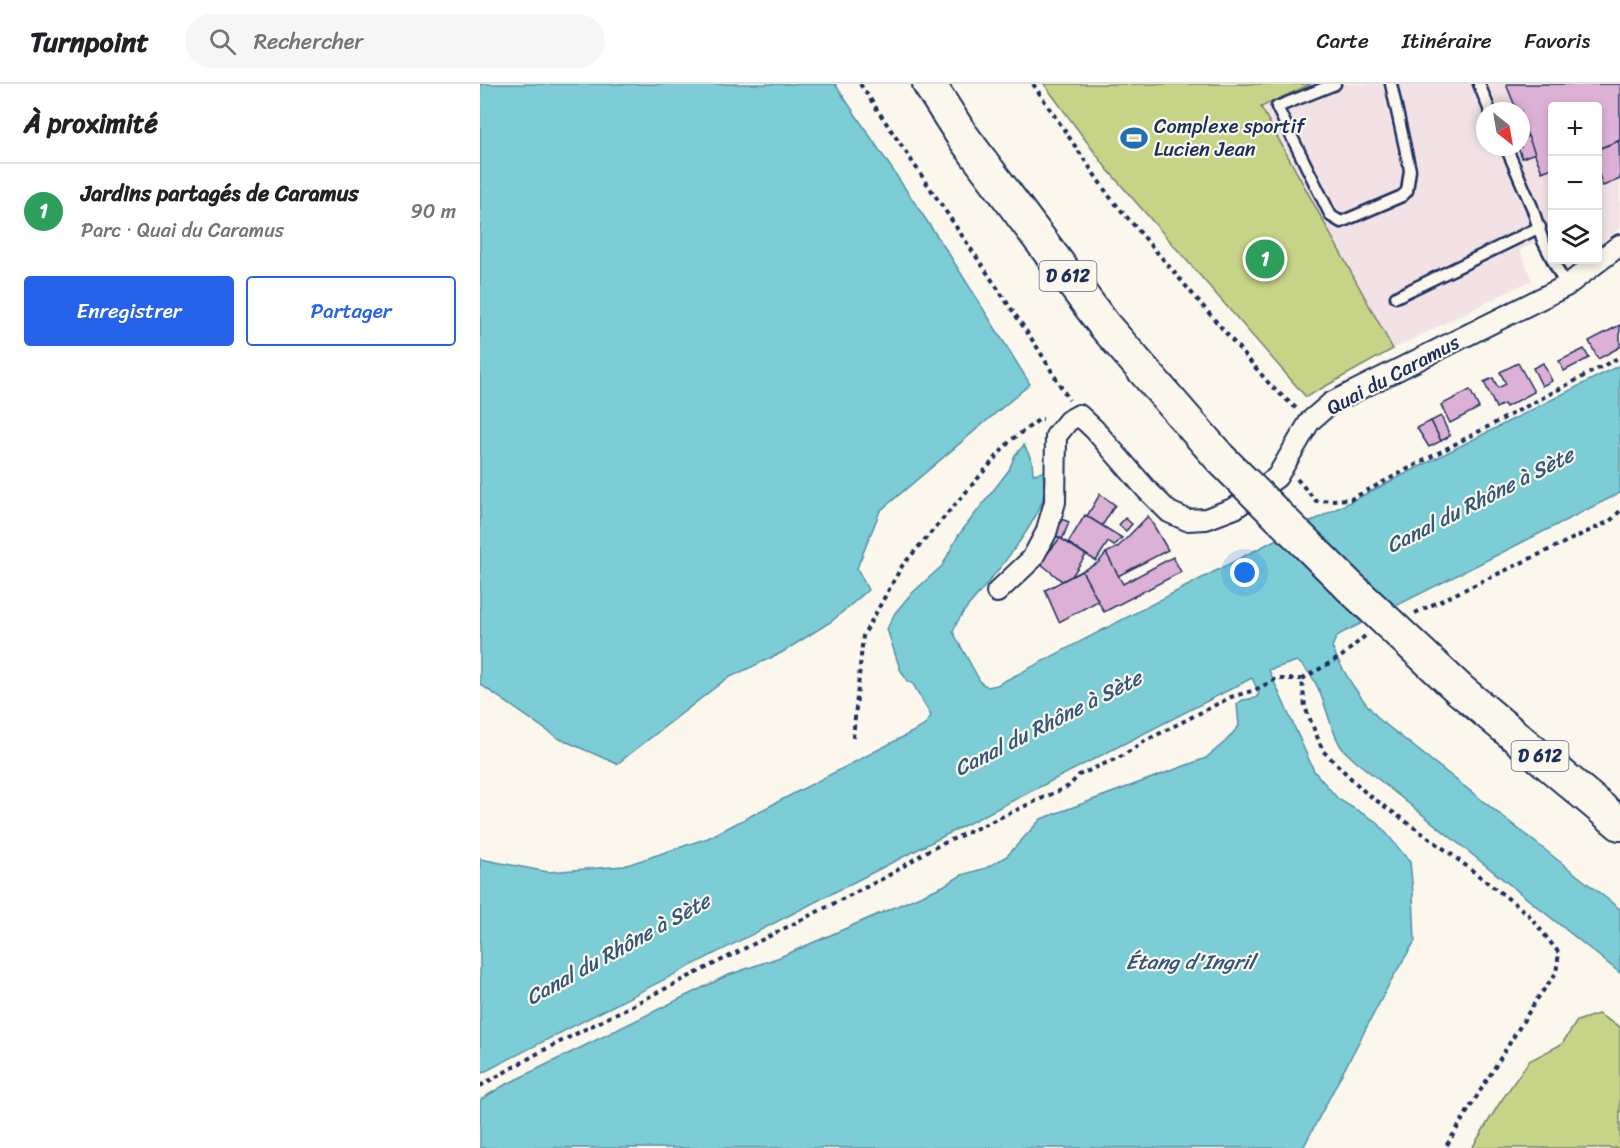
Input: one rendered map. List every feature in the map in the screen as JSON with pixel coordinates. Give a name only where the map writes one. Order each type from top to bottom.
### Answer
[{"type":"main road","name":"D 612","points":[[929,84],[961,134],[1104,325],[1220,458],[1349,586],[1459,689],[1620,824]]},
{"type":"street","name":"Quai du Caramus","points":[[1073,418],[1094,429],[1169,512],[1187,520],[1206,519],[1235,508],[1277,477],[1310,421],[1331,403],[1566,286],[1620,245]]},
{"type":"street","points":[[997,592],[1032,559],[1046,533],[1055,502],[1056,436],[1073,418]]},
{"type":"lane","points":[[1335,84],[1277,108],[1331,216],[1341,222],[1402,196],[1407,191],[1410,170],[1391,84]]},
{"type":"lane","points":[[1479,84],[1486,102]]},
{"type":"lane","points":[[1510,156],[1540,227],[1543,241],[1566,286]]},
{"type":"lane","points":[[1396,297],[1540,227]]},
{"type":"path","points":[[853,738],[864,636],[902,566],[1011,440],[1040,419],[1073,418],[1037,347],[860,84]]},
{"type":"path","points":[[1033,84],[1109,196],[1272,387],[1310,421]]},
{"type":"path","points":[[1285,465],[1316,501],[1351,499],[1620,357]]},
{"type":"path","points":[[1410,615],[1610,521],[1620,511]]},
{"type":"path","points":[[480,1086],[552,1046],[886,877],[929,850],[1070,786],[1079,775],[1122,756],[1145,741],[1231,697],[1255,690],[1276,679],[1304,677],[1342,657],[1368,632]]},
{"type":"path","points":[[1304,677],[1305,707],[1323,752],[1366,793],[1447,851],[1528,914],[1559,953],[1556,973],[1535,1002],[1445,1148]]},
{"type":"shaded area","points":[[1311,84],[1620,84],[1620,228],[1602,242],[1602,102],[1548,102],[1548,237],[1520,250],[1532,280],[1393,349],[1261,107]]},
{"type":"green space","points":[[1044,84],[1311,84],[1261,107],[1393,349],[1306,397],[1107,169]]},
{"type":"green space","points":[[1598,1014],[1620,1027],[1620,1148],[1472,1148],[1529,1061],[1562,1044],[1577,1021]]},
{"type":"water","points":[[480,84],[835,84],[947,251],[1030,384],[880,511],[857,568],[868,590],[832,621],[781,653],[726,679],[617,764],[558,738],[480,684]]},
{"type":"water","points":[[1620,365],[1620,493],[1340,634],[1332,647],[1353,686],[1380,720],[1620,909],[1620,973],[1353,759],[1340,745],[1319,689],[1306,669],[1297,661],[1269,670],[1314,771],[1338,799],[1377,822],[1410,862],[1415,941],[1393,977],[1303,1148],[480,1148],[480,1100],[503,1086],[726,976],[780,957],[943,886],[962,875],[986,868],[1007,856],[1041,819],[1206,758],[1239,726],[1237,704],[1243,700],[1256,698],[1259,693],[1252,678],[480,1074],[480,859],[548,872],[624,866],[708,838],[924,726],[931,716],[913,684],[907,681],[900,669],[887,629],[895,613],[910,595],[942,566],[958,536],[1009,470],[1015,455],[1024,445],[1032,461],[1033,474],[1043,472],[1043,499],[1039,510],[1016,547],[965,610],[953,632],[981,683],[988,687],[997,685],[1277,539]]},
{"type":"building","points":[[1506,84],[1620,84],[1620,140],[1602,147],[1602,102],[1548,102],[1548,170],[1542,172],[1530,142],[1530,102],[1513,102]]},
{"type":"building","points":[[1530,141],[1535,153],[1530,155]]},
{"type":"building","points":[[1619,141],[1620,179],[1603,186],[1602,183],[1602,147]]},
{"type":"building","points":[[1620,325],[1620,347],[1598,359],[1589,341]]},
{"type":"building","points":[[1584,349],[1589,358],[1564,371],[1559,361]]},
{"type":"building","points":[[1518,363],[1534,392],[1506,407],[1504,404],[1496,408],[1484,382],[1493,378],[1498,388],[1506,384],[1500,372]]},
{"type":"building","points":[[1543,363],[1552,381],[1542,386],[1533,368]]},
{"type":"building","points":[[1470,390],[1479,408],[1450,423],[1441,405]]},
{"type":"building","points":[[1441,416],[1450,436],[1441,441],[1431,421]]},
{"type":"building","points":[[1431,421],[1441,441],[1429,447],[1417,428]]},
{"type":"building","points":[[1100,494],[1115,505],[1102,526],[1087,516]]},
{"type":"building","points":[[1085,515],[1122,538],[1114,546],[1108,542],[1096,561],[1068,543]]},
{"type":"building","points":[[1148,516],[1168,550],[1118,576],[1106,553],[1118,547]]},
{"type":"building","points":[[1125,518],[1132,524],[1126,531],[1119,525]]},
{"type":"building","points":[[1061,519],[1069,522],[1062,540],[1055,535]]},
{"type":"building","points":[[1060,538],[1086,555],[1072,576],[1062,581],[1040,563]]},
{"type":"building","points":[[1106,553],[1123,584],[1173,557],[1181,572],[1104,612],[1082,571],[1098,563]]},
{"type":"building","points":[[1082,571],[1098,601],[1059,622],[1045,590]]},
{"type":"place","name":"Complexe sportif Lucien Jean","points":[[1134,138]]},
{"type":"place","name":"Jardins partagés de Caramus","points":[[1265,259]]},
{"type":"water label","name":"Canal du Rhône à Sète","points":[[1480,500]]},
{"type":"water label","name":"Canal du Rhône à Sète","points":[[1048,723]]},
{"type":"water label","name":"Canal du Rhône à Sète","points":[[618,949]]},
{"type":"water label","name":"Étang d'Ingril","points":[[1190,962]]}]
